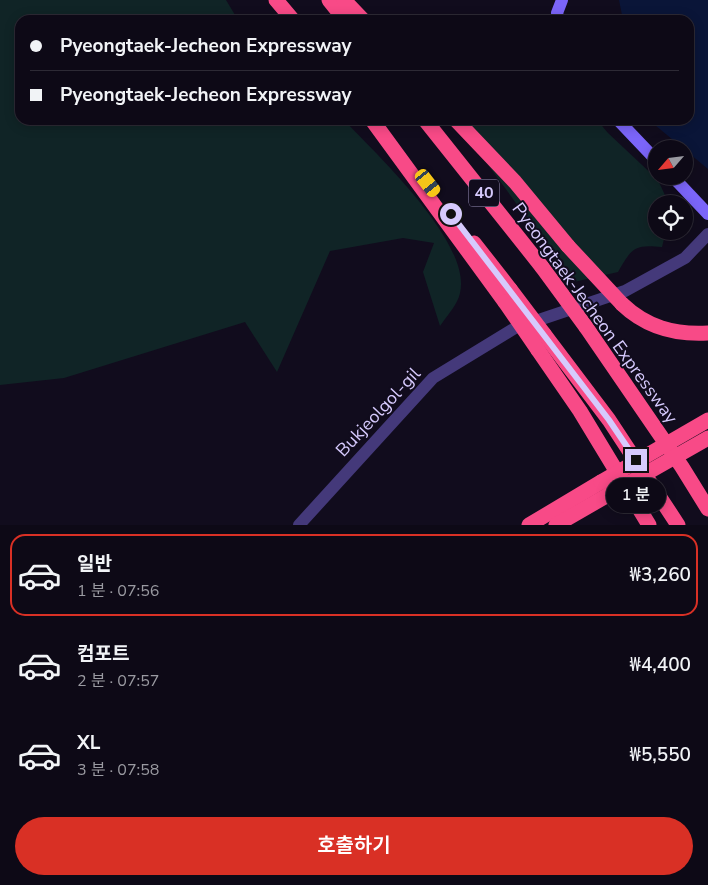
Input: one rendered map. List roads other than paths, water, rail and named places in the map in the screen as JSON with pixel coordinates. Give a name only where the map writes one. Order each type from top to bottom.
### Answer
[{"type":"highway","points":[[276,0],[289,15]]},
{"type":"highway","points":[[329,0],[341,15]]},
{"type":"highway","points":[[344,0],[358,15]]},
{"type":"highway","points":[[376,125],[507,296],[538,350],[580,411],[646,520]]},
{"type":"highway","name":"40","points":[[382,125],[507,296],[544,334],[609,420],[678,525]]},
{"type":"highway","name":"Pyeongtaek-Jecheon Expressway","points":[[429,125],[542,267],[682,467],[708,509]]},
{"type":"highway","points":[[461,125],[515,182],[568,246],[632,314],[655,328],[691,334],[708,333]]},
{"type":"highway","points":[[556,525],[604,488],[708,420]]},
{"type":"highway","points":[[529,525],[708,438]]},
{"type":"main road","points":[[558,15],[562,0]]},
{"type":"main road","points":[[623,125],[648,152]]},
{"type":"main road","points":[[681,185],[708,214]]},
{"type":"street","name":"Bukjeolgol-gil","points":[[298,525],[433,378],[515,328],[625,292],[686,258],[708,234]]},
{"type":"water","points":[[619,0],[708,0],[708,169],[693,157],[693,140],[673,140],[655,125],[694,125],[694,15],[622,15]]}]
